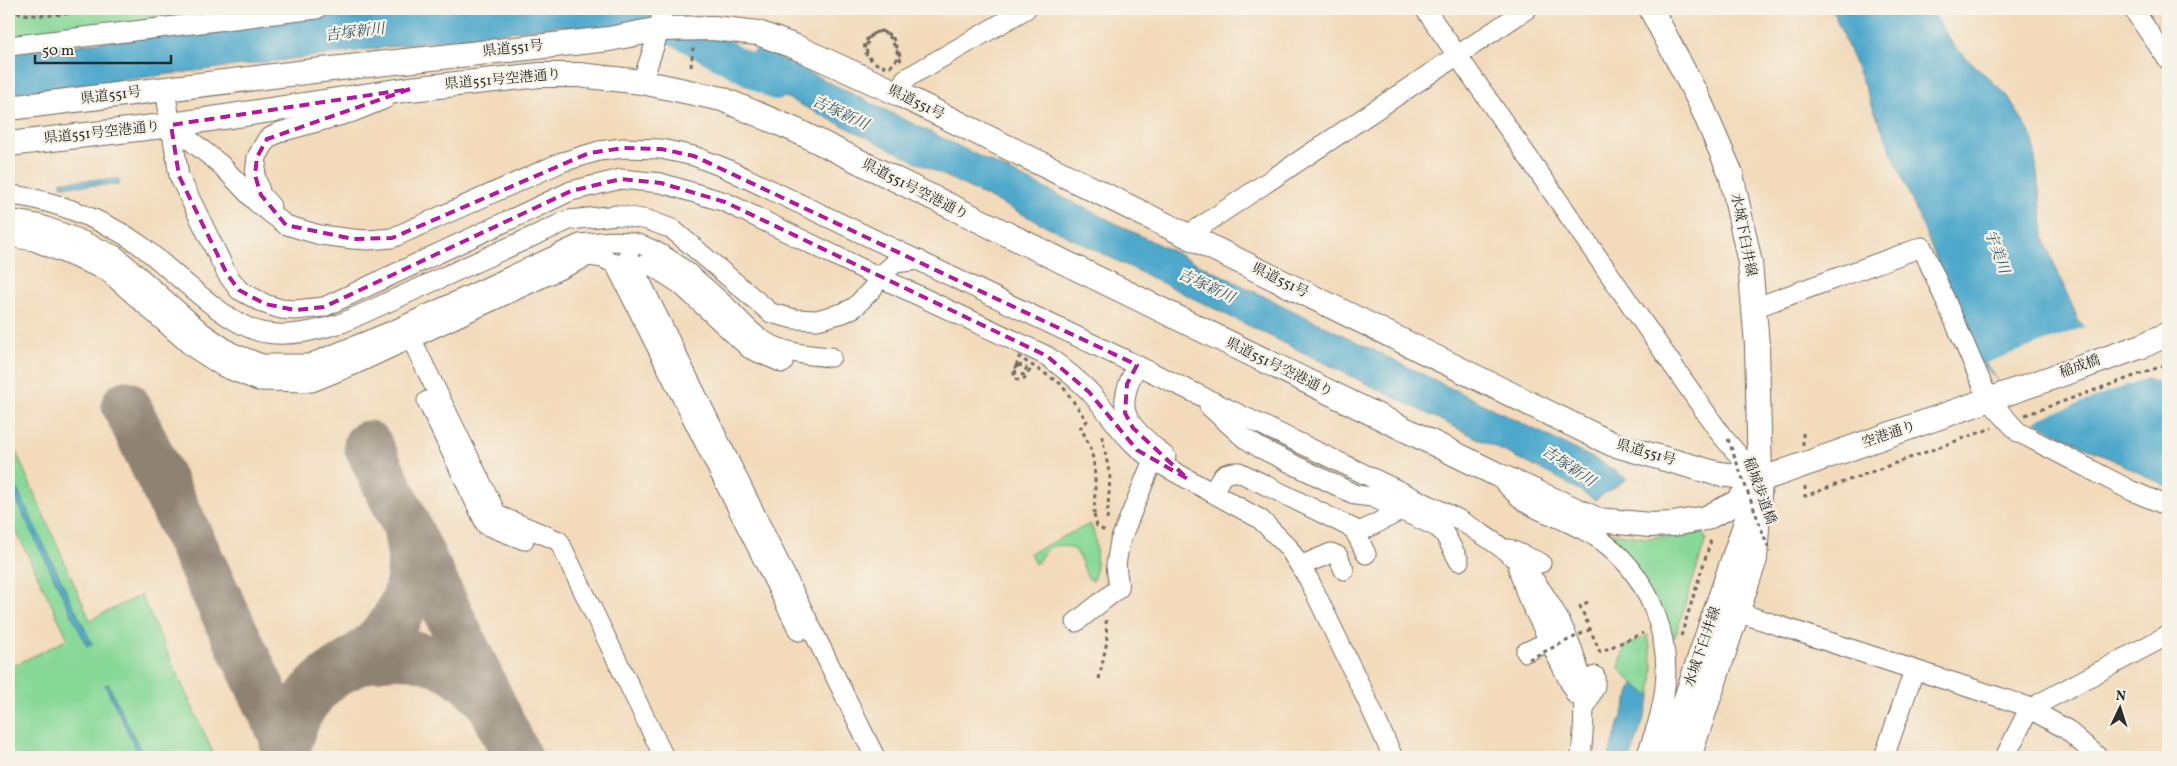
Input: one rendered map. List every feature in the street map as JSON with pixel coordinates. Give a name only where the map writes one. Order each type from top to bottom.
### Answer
[{"type":"main road","name":"水城下臼井線","points":[[1651,9],[1699,100],[1731,174],[1750,262],[1757,345],[1760,480],[1755,558],[1689,757]]},
{"type":"main road","name":"県道551号","points":[[9,108],[609,39],[661,19],[758,33],[796,47],[899,94],[1612,444],[1715,473],[1760,480]]},
{"type":"main road","name":"県道551号空港通り","points":[[9,144],[171,126],[410,89],[540,75],[580,74],[642,82],[722,99],[795,130],[1498,475],[1598,520],[1650,525],[1674,524],[1706,518],[1736,503],[1760,480]]},
{"type":"main road","name":"稲成橋","points":[[2018,388],[2142,346],[2168,334]]},
{"type":"main road","name":"空港通り","points":[[1760,480],[1989,400],[2018,388]]},
{"type":"main road","name":"水城下臼井線","points":[[1666,757],[1760,480]]},
{"type":"street","points":[[9,46],[317,9]]},
{"type":"street","points":[[899,94],[905,78],[1026,9]]},
{"type":"street","points":[[1425,9],[1722,436],[1760,480]]},
{"type":"street","points":[[1188,235],[1527,9]]},
{"type":"street","points":[[2133,9],[2168,60]]},
{"type":"street","points":[[642,82],[661,19]]},
{"type":"street","points":[[165,89],[179,176],[227,274],[239,290],[265,304],[281,309],[305,310],[324,307],[571,191],[621,179],[662,183],[725,202],[879,278],[1047,356],[1076,378],[1104,408],[1124,436],[1137,450],[1260,519],[1288,547],[1300,566],[1368,700],[1393,757]]},
{"type":"street","points":[[286,225],[262,195],[255,175],[256,157],[267,139],[280,132],[353,112],[410,89]]},
{"type":"street","points":[[171,126],[220,164],[256,202],[286,225],[320,235],[353,240],[392,238],[562,162],[589,153],[623,148],[661,149],[694,156],[725,168],[1456,518],[1498,545],[1514,558],[1532,578],[1562,626],[1577,666],[1583,694],[1581,757]]},
{"type":"street","points":[[9,195],[64,207],[104,223],[138,244],[233,321],[265,333],[291,334],[318,330],[342,323],[569,220],[600,216],[617,215],[648,220],[672,229],[771,313],[794,319],[816,320],[843,313],[855,307],[873,288],[879,278],[895,263],[919,260]]},
{"type":"street","points":[[9,220],[38,224],[116,256],[203,333],[231,352],[262,364],[309,364],[402,333],[589,256],[624,264],[652,266],[680,284],[750,349],[783,363],[807,368]]},
{"type":"street","points":[[9,238],[34,241],[107,271],[192,347],[222,367],[258,381],[312,382],[354,365],[402,333],[580,244],[600,242],[636,244],[657,252],[675,264],[761,339],[786,351],[831,357]]},
{"type":"street","points":[[600,242],[625,252],[624,264],[862,757]]},
{"type":"street","points":[[1754,308],[1922,247],[1989,400],[2008,422],[2018,432],[2132,491],[2168,506]]},
{"type":"street","points":[[624,264],[875,757]]},
{"type":"street","points":[[402,333],[486,525],[551,551],[651,757]]},
{"type":"street","points":[[402,333],[497,515],[560,541],[664,757]]},
{"type":"street","points":[[1137,365],[1127,384],[1123,405],[1125,413],[1134,428],[1188,479]]},
{"type":"street","points":[[1195,393],[1243,438],[1260,448],[1356,494],[1372,497],[1437,527],[1444,534],[1451,556]]},
{"type":"street","points":[[1076,622],[1118,588],[1116,565],[1120,541],[1152,460]]},
{"type":"street","points":[[1213,493],[1223,474],[1229,471],[1239,472],[1354,529],[1366,554]]},
{"type":"street","points":[[1498,475],[1526,503],[1573,525],[1609,547],[1638,578],[1648,595],[1659,622],[1664,644],[1666,673],[1662,710],[1646,757]]},
{"type":"street","points":[[1356,534],[1402,510]]},
{"type":"street","points":[[1498,545],[1541,563]]},
{"type":"street","points":[[1300,566],[1331,553],[1338,556],[1344,570]]},
{"type":"street","points":[[1514,558],[1527,596],[1583,711]]},
{"type":"street","points":[[1737,612],[2023,705],[2066,729],[2098,757]]},
{"type":"street","points":[[2005,757],[2029,709],[2168,635]]},
{"type":"street","points":[[1528,656],[1549,641]]},
{"type":"street","points":[[1884,757],[1914,671]]},
{"type":"street","points":[[1583,711],[1595,686],[1595,676]]},
{"type":"path","points":[[9,10],[26,15],[43,16],[107,9]]},
{"type":"path","points":[[898,58],[890,67],[882,67],[870,59],[865,50],[866,40],[873,33],[882,31],[891,38],[902,63]]},
{"type":"path","points":[[691,67],[693,43]]},
{"type":"path","points":[[1018,352],[1027,356]]},
{"type":"path","points":[[1036,359],[1025,378],[1018,380],[1014,378],[1014,368],[1018,366],[1022,365],[1026,368],[1026,373],[1023,376],[1016,373],[1015,368],[1019,357],[1061,384],[1087,422],[1080,428],[1087,438],[1094,461],[1094,515],[1097,526],[1106,532],[1110,477],[1102,436],[1098,428]]},
{"type":"path","points":[[1803,433],[1805,496],[2168,364]]},
{"type":"path","name":"稲城歩道橋","points":[[1728,439],[1770,552]]},
{"type":"path","points":[[1678,643],[1712,536]]},
{"type":"path","points":[[1588,602],[1580,606],[1600,652],[1647,630]]},
{"type":"path","points":[[1528,656],[1593,628]]},
{"type":"highlighted area","points":[[410,89],[267,139],[257,157],[255,175],[261,195],[286,225],[353,239],[392,238],[589,153],[623,148],[661,149],[694,156],[1137,365],[1127,384],[1125,413],[1133,428],[1188,479],[1137,450],[1089,392],[1047,356],[725,202],[661,183],[621,179],[571,191],[324,307],[295,310],[265,304],[239,290],[227,274],[179,176],[171,125]]},
{"type":"green space","points":[[9,9],[225,9],[9,40]]},
{"type":"green space","points":[[9,436],[90,620],[141,595],[215,757],[9,757],[9,668],[68,639],[9,516]]},
{"type":"green space","points":[[1090,524],[1095,536],[1096,552],[1096,568],[1093,581],[1088,578],[1077,552],[1069,547],[1055,546],[1046,550],[1035,564],[1030,553]]},
{"type":"green space","points":[[1604,532],[1647,538],[1703,533],[1706,539],[1675,637],[1669,638]]},
{"type":"green space","points":[[1648,635],[1653,667],[1651,697],[1633,683],[1619,668],[1625,646]]},
{"type":"water","points":[[375,9],[632,9],[618,26],[606,22],[566,28],[566,25],[9,94],[9,53]]},
{"type":"water","name":"宇美川","points":[[1832,9],[1930,9],[1953,45],[2008,96],[2033,138],[2045,242],[2079,322],[2140,377],[2168,386],[2168,487],[2039,424],[1978,359]]},
{"type":"water","points":[[759,48],[1603,463],[1627,479],[1595,500],[1560,479],[728,69]]},
{"type":"water","points":[[119,179],[119,185],[61,186],[61,181]]},
{"type":"water","points":[[9,473],[92,644],[87,646],[9,485]]},
{"type":"water","points":[[1633,683],[1651,697],[1631,757],[1608,757]]},
{"type":"water","points":[[108,684],[144,757],[140,757],[105,685]]},
{"type":"pier","points":[[2087,326],[2142,375],[2149,377],[2033,421],[2011,398],[1986,363]]},
{"type":"waterway","name":"吉塚新川","points":[[582,13],[649,15],[776,84]]},
{"type":"taxiway","points":[[126,405],[283,735],[286,757]]},
{"type":"taxiway","points":[[368,445],[517,757]]},
{"type":"taxiway","points":[[351,663],[381,638],[393,624],[402,608],[408,592],[411,574],[408,535]]},
{"type":"taxiway","points":[[286,757],[292,729],[304,704],[321,684],[343,669],[367,659],[394,655],[422,657],[454,670],[487,698]]}]
